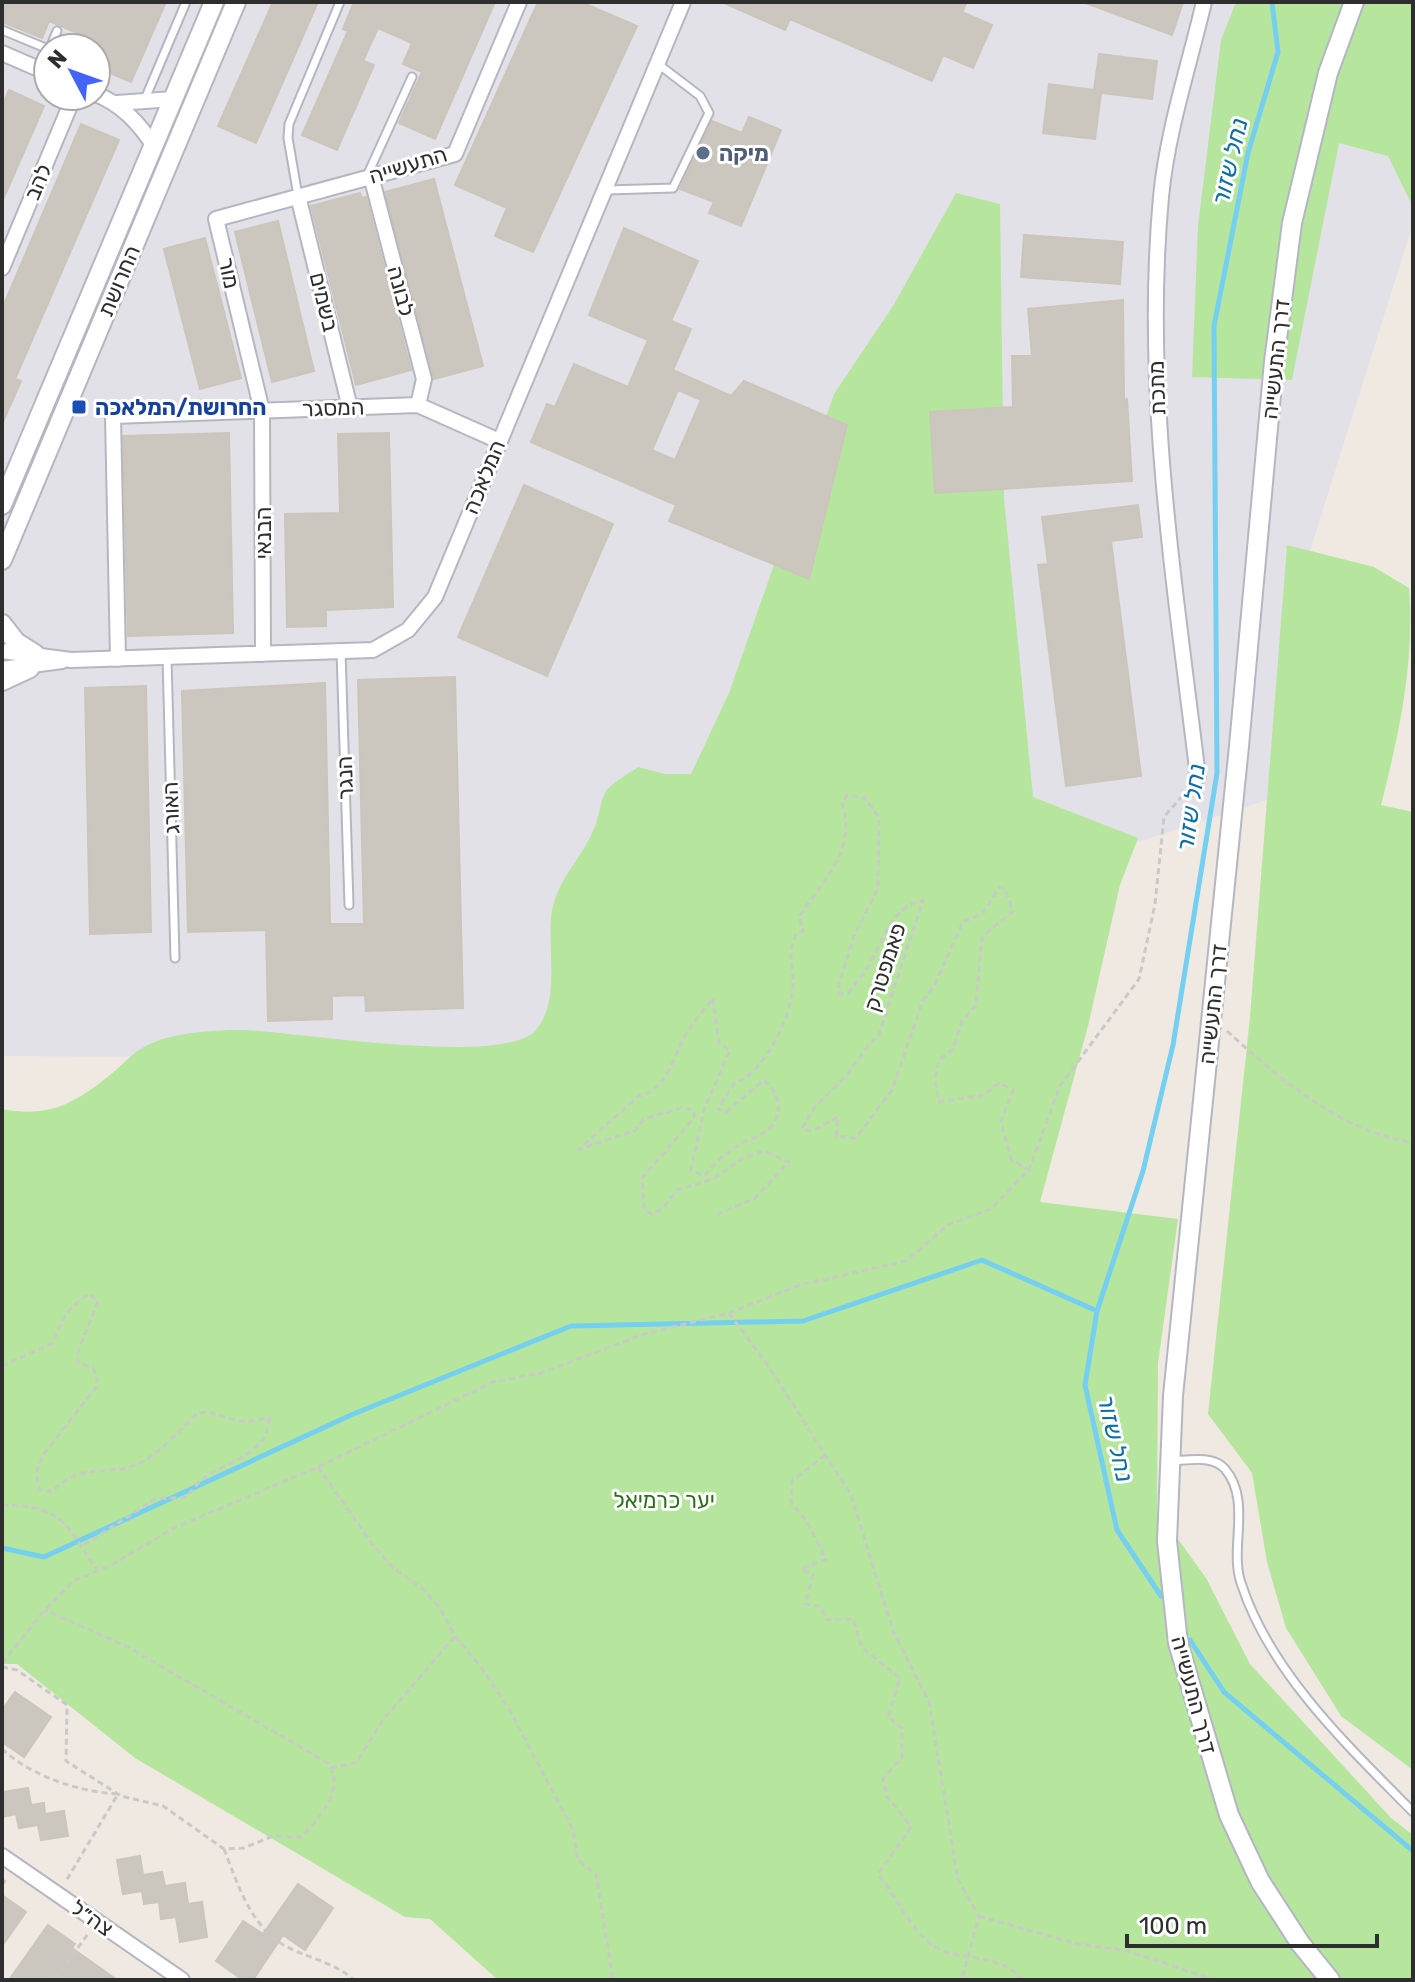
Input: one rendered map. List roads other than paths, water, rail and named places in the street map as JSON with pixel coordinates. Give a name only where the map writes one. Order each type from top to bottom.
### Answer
[{"type":"street","name":"החרושת","points":[[2,505],[214,2]]},
{"type":"street","name":"החרושת","points":[[2,560],[236,2]]},
{"type":"street","name":"התעשייה","points":[[298,196],[455,154],[519,2]]},
{"type":"street","name":"המלאכה","points":[[2,669],[32,661],[373,650],[400,636],[422,615],[435,597],[608,190],[683,2]]},
{"type":"street","name":"מתכת","points":[[1198,777],[1162,470],[1155,371],[1161,197],[1204,2]]},
{"type":"street","name":"דרך התעשייה","points":[[1330,1980],[1300,1943],[1260,1881],[1229,1815],[1202,1734],[1178,1643],[1167,1541],[1169,1461],[1274,362],[1292,223],[1328,73],[1354,2]]},
{"type":"street","points":[[2,53],[32,66]]},
{"type":"street","points":[[117,103],[173,99]]},
{"type":"street","points":[[112,101],[140,125],[154,146]]},
{"type":"street","name":"להב","points":[[2,268],[67,112]]},
{"type":"street","name":"לבונה","points":[[369,177],[424,379],[418,405]]},
{"type":"street","name":"בשמים","points":[[298,196],[350,408]]},
{"type":"street","name":"מור","points":[[262,411],[216,219],[298,196]]},
{"type":"street","name":"המסגר","points":[[118,659],[113,416],[418,405],[499,441]]},
{"type":"street","name":"הבנאי","points":[[262,411],[263,654]]},
{"type":"street","points":[[2,624],[32,661],[2,681]]},
{"type":"street","name":"המלאכה","points":[[2,651],[32,661]]},
{"type":"street","name":"צה״ל","points":[[2,1856],[182,1980]]},
{"type":"lane","points":[[144,101],[186,2]]},
{"type":"lane","points":[[298,196],[289,124],[340,2]]},
{"type":"lane","points":[[2,30],[32,42]]},
{"type":"lane","points":[[608,190],[673,188],[709,113],[700,96],[658,64]]},
{"type":"lane","points":[[369,177],[412,77]]},
{"type":"lane","name":"הנגר","points":[[341,651],[349,905]]},
{"type":"lane","name":"האורג","points":[[167,657],[175,958]]},
{"type":"lane","points":[[1169,1461],[1213,1460],[1225,1469],[1239,1508],[1239,1579],[1260,1632],[1352,1750],[1413,1812]]},
{"type":"waterway","name":"נחל שזור","points":[[1161,1596],[1117,1530],[1085,1385],[1097,1311],[1143,1171],[1173,1045],[1217,773],[1214,326],[1248,153],[1278,52],[1272,2]]},
{"type":"waterway","points":[[2,1548],[44,1557],[351,1415],[571,1326],[803,1321],[982,1260],[1097,1311]]},
{"type":"waterway","name":"נחל שזור","points":[[1190,1640],[1224,1692],[1413,1851]]},
{"type":"place","name":"מיקה","points":[[703,153]]},
{"type":"place","name":"החרושת/המלאכה","points":[[79,407]]},
{"type":"park label","name":"יער כרמיאל","points":[[664,1500]]}]
